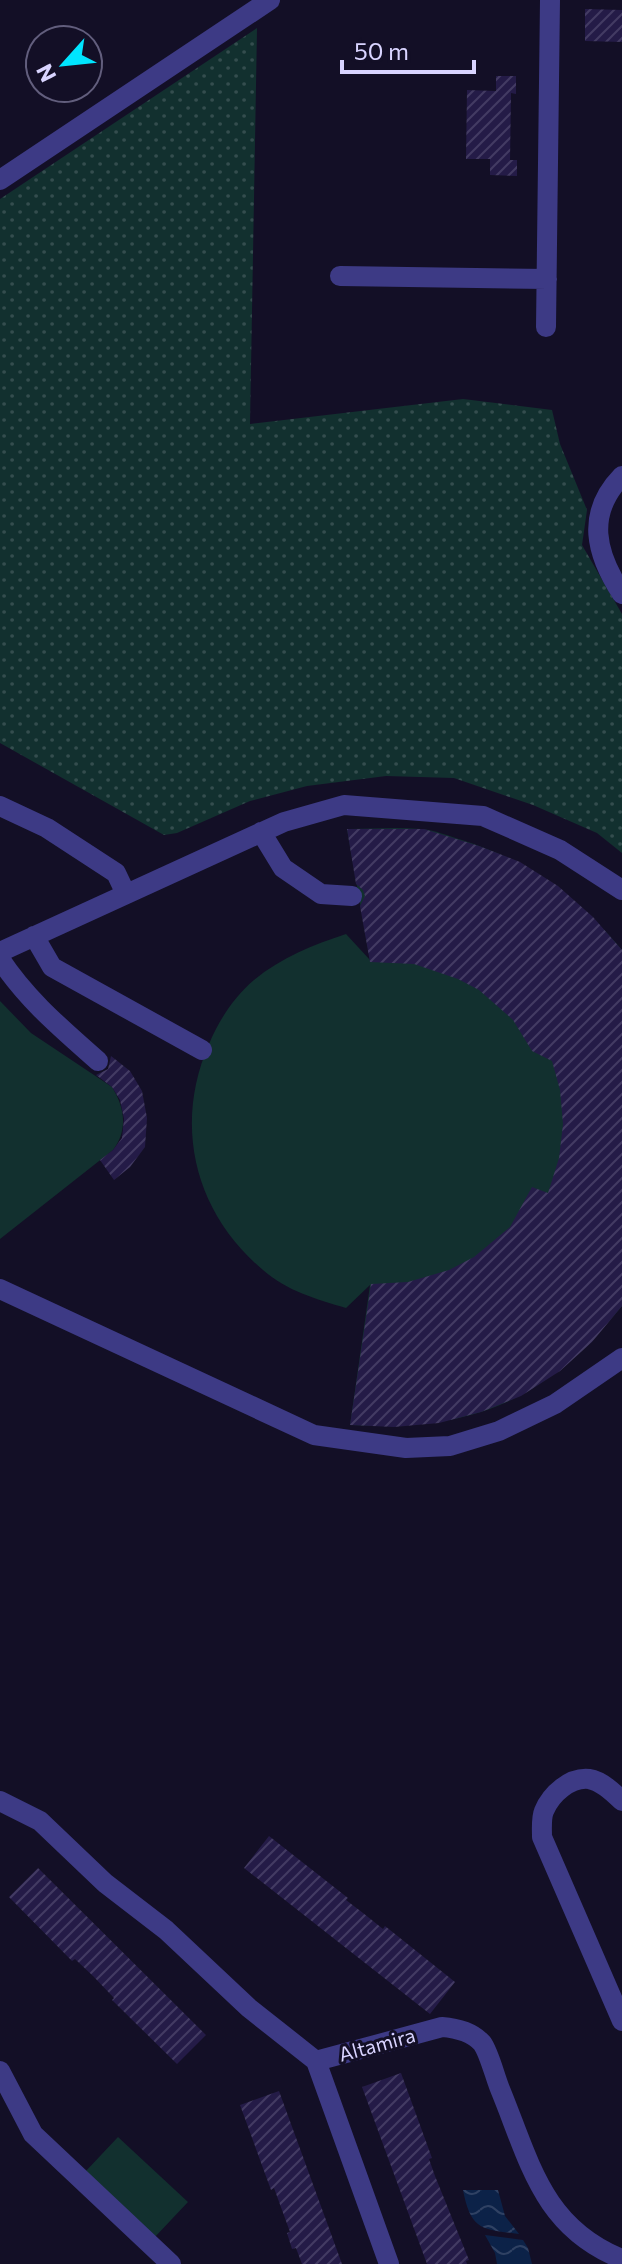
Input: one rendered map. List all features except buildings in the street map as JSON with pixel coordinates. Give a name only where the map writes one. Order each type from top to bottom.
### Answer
[{"type":"street","points":[[0,180],[270,0]]},
{"type":"street","points":[[546,327],[550,0]]},
{"type":"street","points":[[340,276],[547,279]]},
{"type":"street","points":[[622,476],[611,487],[595,531],[607,572],[622,594]]},
{"type":"street","points":[[0,952],[284,822],[344,805],[483,816],[560,850],[622,890]]},
{"type":"street","points":[[0,806],[47,828],[116,873],[126,894]]},
{"type":"street","points":[[261,832],[283,868],[321,894],[352,896]]},
{"type":"street","points":[[34,936],[52,967],[202,1050]]},
{"type":"street","points":[[0,959],[16,983],[47,1017],[98,1061]]},
{"type":"street","points":[[0,1289],[314,1435],[406,1448],[450,1446],[499,1431],[555,1404],[622,1358]]},
{"type":"street","points":[[622,1801],[606,1787],[590,1779],[568,1783],[554,1795],[543,1813],[542,1837],[622,2021]]},
{"type":"street","name":"Altamira","points":[[0,1801],[40,1821],[105,1883],[166,1930],[249,2008],[316,2061],[442,2027],[458,2028],[481,2043],[540,2189],[558,2215],[584,2240],[622,2259]]},
{"type":"street","points":[[316,2061],[389,2264]]},
{"type":"street","points":[[0,2071],[33,2134],[171,2264]]},
{"type":"green space","points":[[257,28],[250,424],[463,399],[552,410],[560,444],[587,510],[582,545],[622,614],[622,853],[597,833],[533,805],[454,778],[386,776],[307,786],[250,801],[177,833],[164,835],[0,743],[0,199]]},
{"type":"green space","points":[[347,829],[426,830],[510,859],[569,897],[622,950],[622,1306],[564,1366],[534,1387],[503,1404],[434,1422],[394,1426],[350,1425],[370,1285],[346,1308],[292,1289],[263,1270],[221,1222],[197,1166],[192,1137],[198,1075],[209,1044],[228,1009],[247,987],[287,958],[346,934],[370,960]]},
{"type":"green space","points":[[0,1001],[31,1033],[112,1087],[120,1103],[123,1127],[113,1150],[0,1239]]},
{"type":"green space","points":[[118,2137],[188,2202],[154,2238],[85,2172]]},
{"type":"water","points":[[463,2190],[498,2190],[505,2216],[519,2234],[480,2226],[470,2213]]},
{"type":"water","points":[[485,2235],[523,2240],[532,2264],[497,2264]]}]
